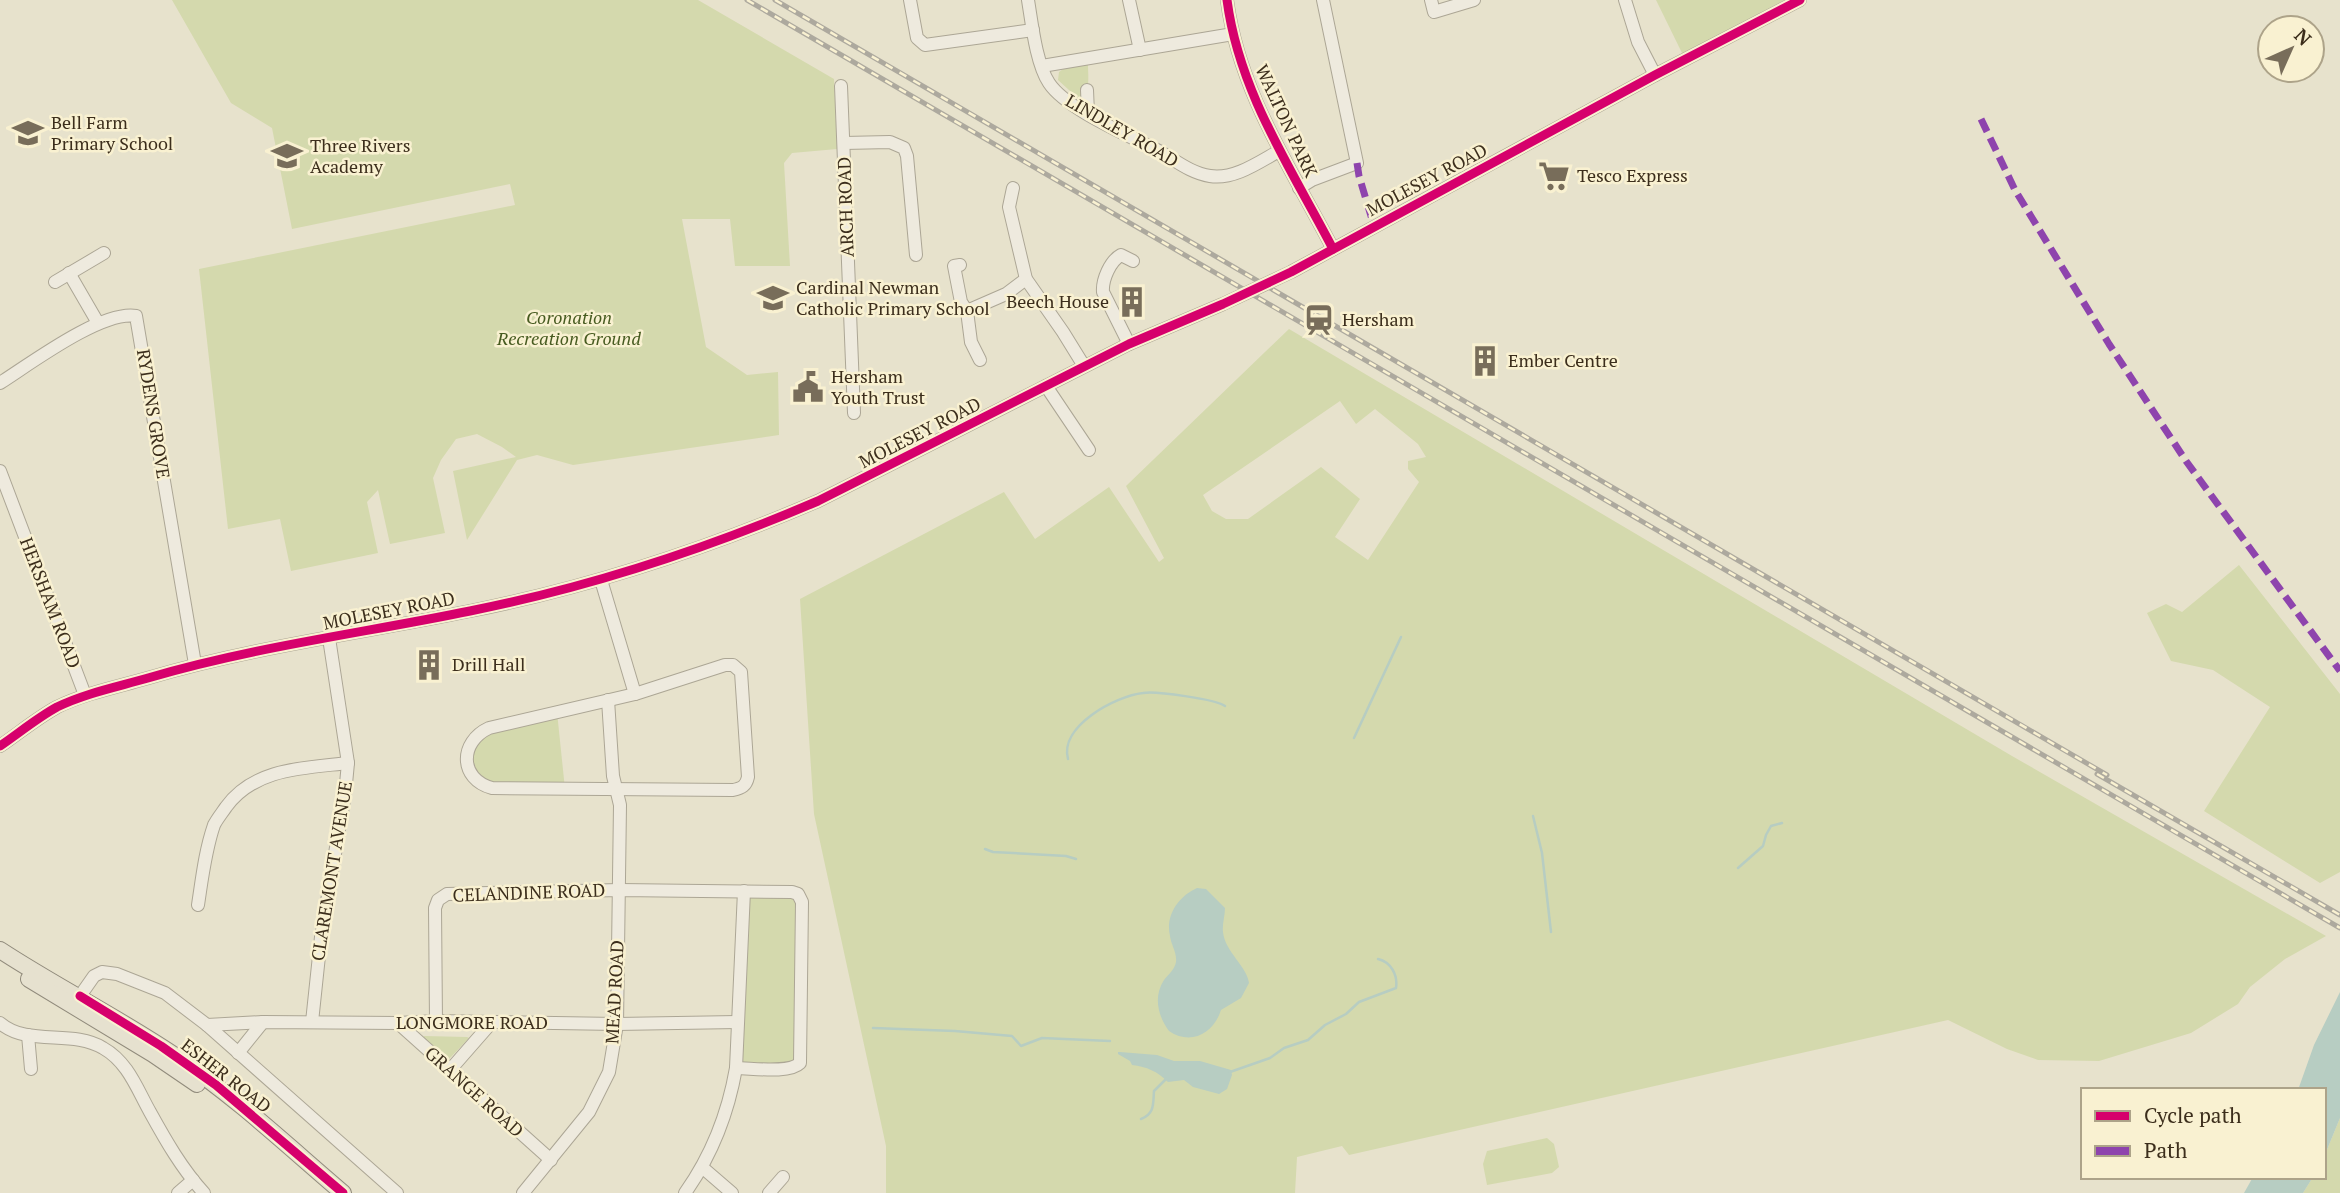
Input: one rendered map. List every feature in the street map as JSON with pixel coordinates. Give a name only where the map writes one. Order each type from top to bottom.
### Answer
[{"type":"main road","name":"ESHER ROAD","points":[[0,950],[161,1046],[207,1078],[343,1193]]},
{"type":"main road","name":"ESHER ROAD","points":[[0,961],[153,1054],[195,1083],[328,1193]]},
{"type":"street","points":[[910,0],[916,38],[925,45],[1033,30]]},
{"type":"street","name":"LINDLEY ROAD","points":[[1028,0],[1033,30],[1048,82],[1061,96],[1088,113],[1188,169],[1210,176],[1239,172],[1279,151]]},
{"type":"street","points":[[1129,0],[1140,50]]},
{"type":"street","name":"WALTON PARK","points":[[1227,0],[1233,34],[1250,89],[1279,151],[1333,249]]},
{"type":"street","points":[[1299,188],[1312,180],[1357,163],[1324,0]]},
{"type":"street","points":[[1431,0],[1434,12],[1474,0]]},
{"type":"street","points":[[1625,0],[1638,43],[1655,75]]},
{"type":"street","name":"MOLESEY ROAD","points":[[2,740],[55,708],[85,695],[195,664],[472,611],[601,580],[776,519],[818,501],[1129,344],[1223,304],[1333,249],[1800,0]]},
{"type":"street","points":[[1042,66],[1233,34]]},
{"type":"street","name":"ARCH ROAD","points":[[841,86],[854,413]]},
{"type":"street","points":[[1087,90],[1088,113]]},
{"type":"street","points":[[844,143],[890,142],[904,148],[916,255]]},
{"type":"street","points":[[1014,189],[1009,207],[1026,279],[1084,366]]},
{"type":"street","points":[[55,282],[104,253]]},
{"type":"street","points":[[1129,344],[1103,292],[1102,284],[1116,257],[1121,255],[1133,261]]},
{"type":"street","points":[[960,265],[954,266],[961,302],[967,311],[971,342],[980,360]]},
{"type":"street","points":[[69,273],[98,323]]},
{"type":"street","points":[[967,311],[1006,294],[1026,279]]},
{"type":"street","name":"RYDENS GROVE","points":[[0,383],[98,323],[128,314],[136,316],[195,664]]},
{"type":"street","points":[[1046,386],[1090,450]]},
{"type":"street","name":"HERSHAM ROAD","points":[[0,471],[85,695]]},
{"type":"street","points":[[601,580],[635,694]]},
{"type":"street","name":"CLAREMONT AVENUE","points":[[312,1022],[321,937],[348,763],[329,638]]},
{"type":"street","points":[[725,665],[738,668],[743,684],[747,783],[733,790],[492,788],[472,775],[466,752],[475,736],[489,728],[608,700],[725,665]]},
{"type":"street","name":"MEAD ROAD","points":[[523,1193],[589,1112],[609,1072],[617,1024],[620,804],[613,776],[608,700]]},
{"type":"street","points":[[198,905],[207,850],[215,822],[233,797],[251,782],[287,770],[348,763]]},
{"type":"street","name":"CELANDINE ROAD","points":[[436,1021],[435,908],[438,900],[453,893],[620,890],[793,892],[801,898],[802,1058],[797,1067],[788,1069],[736,1068]]},
{"type":"street","points":[[685,1193],[703,1168],[724,1117],[736,1068],[744,891]]},
{"type":"street","points":[[80,996],[97,974],[108,972],[165,993],[207,1025],[397,1193]]},
{"type":"street","name":"LONGMORE ROAD","points":[[207,1025],[436,1021],[617,1024],[737,1022]]},
{"type":"street","points":[[450,1070],[492,1021]]},
{"type":"street","points":[[238,1053],[263,1022]]},
{"type":"street","name":"GRANGE ROAD","points":[[398,1023],[551,1160]]},
{"type":"street","points":[[3,1028],[29,1035],[86,1040],[116,1057],[132,1078],[170,1147],[204,1193]]},
{"type":"street","points":[[29,1035],[31,1069]]},
{"type":"street","points":[[703,1168],[732,1193]]},
{"type":"street","points":[[769,1193],[783,1177]]},
{"type":"street","points":[[178,1193],[192,1180]]},
{"type":"green space","name":"Coronation Recreation Ground","points":[[172,0],[698,0],[834,79],[837,149],[792,153],[784,163],[790,266],[735,266],[730,219],[682,219],[706,347],[747,375],[778,372],[779,435],[573,465],[537,455],[517,460],[467,540],[453,471],[516,457],[477,434],[456,439],[441,460],[433,478],[445,533],[390,544],[378,490],[367,502],[378,553],[291,571],[280,519],[228,529],[199,269],[515,205],[510,184],[292,229],[272,128],[231,103]]},
{"type":"green space","points":[[1656,0],[1785,0],[1683,55]]},
{"type":"green space","points":[[1088,64],[1087,89],[1080,100],[1058,80],[1059,72],[1066,67]]},
{"type":"green space","points":[[1289,329],[2012,756],[2326,936],[2285,959],[2250,987],[2238,1004],[2191,1033],[2099,1061],[2038,1060],[2007,1049],[1948,1020],[1349,1155],[1342,1146],[1297,1157],[1295,1193],[886,1193],[886,1146],[814,814],[800,599],[1004,492],[1035,539],[1109,487],[1159,562],[1164,558],[1126,486]],"holes":[[[1340,401],[1356,424],[1375,409],[1418,444],[1426,457],[1408,461],[1408,469],[1419,482],[1368,560],[1335,537],[1360,499],[1321,467],[1248,519],[1226,519],[1212,511],[1203,495]]]},
{"type":"green space","points":[[2239,565],[2340,694],[2340,872],[2320,883],[2204,811],[2270,707],[2213,670],[2171,661],[2147,613],[2166,604],[2182,612]]},
{"type":"green space","points":[[557,712],[565,789],[478,781],[468,747],[475,736]]},
{"type":"green space","points":[[744,891],[798,894],[800,1063],[736,1068]]},
{"type":"green space","points":[[424,1036],[469,1038],[449,1059],[424,1039]]},
{"type":"green space","points":[[2340,1118],[2340,1193],[2303,1193],[2312,1179],[2326,1179],[2326,1152]]},
{"type":"green space","points":[[1547,1138],[1554,1144],[1559,1167],[1552,1173],[1487,1185],[1483,1164],[1487,1151]]},
{"type":"shaded area","points":[[1197,888],[1206,889],[1225,908],[1225,939],[1249,983],[1241,998],[1221,1010],[1207,1031],[1201,1035],[1185,1037],[1169,1031],[1162,1019],[1158,1000],[1161,986],[1176,962],[1169,928],[1172,914],[1179,901]]},
{"type":"shaded area","points":[[2340,992],[2340,1118],[2326,1152],[2326,1088],[2299,1088],[2314,1045]]},
{"type":"shaded area","points":[[1118,1052],[1157,1055],[1174,1061],[1200,1061],[1231,1070],[1227,1089],[1219,1094],[1193,1087],[1184,1080],[1168,1082],[1152,1070],[1132,1065]]},
{"type":"shaded area","points":[[2252,1179],[2312,1179],[2303,1193],[2244,1193]]},
{"type":"waterway","points":[[1354,738],[1401,637]]},
{"type":"waterway","points":[[1068,759],[1072,735],[1081,724],[1105,706],[1132,695],[1172,694],[1225,706]]},
{"type":"waterway","points":[[1533,816],[1542,853],[1551,932]]},
{"type":"waterway","points":[[1738,868],[1763,846],[1771,826],[1782,823]]},
{"type":"waterway","points":[[985,849],[993,852],[1066,856],[1076,859]]},
{"type":"waterway","points":[[1230,1072],[1270,1058],[1284,1048],[1308,1040],[1359,1002],[1396,988],[1393,970],[1378,959]]},
{"type":"waterway","points":[[873,1028],[1012,1036],[1021,1046],[1042,1038],[1110,1041]]},
{"type":"waterway","points":[[1141,1119],[1151,1111],[1154,1091],[1166,1079]]},
{"type":"railway","points":[[747,0],[2340,928]]},
{"type":"railway","points":[[775,0],[2107,775]]},
{"type":"railway","points":[[2097,774],[2340,915]]},
{"type":"marked path","points":[[1981,119],[2015,190],[2109,344],[2186,461],[2340,671]]},
{"type":"marked path","points":[[1357,163],[1374,226]]},
{"type":"cycle path","points":[[1227,0],[1233,34],[1255,98],[1284,159],[1333,249]]},
{"type":"cycle path","points":[[0,746],[57,707],[102,691],[228,658],[470,611],[559,590],[690,551],[776,519],[818,501],[1129,344],[1291,272],[1655,75],[1800,0]]},
{"type":"cycle path","points":[[80,996],[161,1046],[216,1085],[343,1193]]},
{"type":"place","name":"Bell Farm Primary School","points":[[28,133]]},
{"type":"place","name":"Three Rivers Academy","points":[[287,156]]},
{"type":"place","name":"Tesco Express","points":[[1554,176]]},
{"type":"place","name":"Cardinal Newman Catholic Primary School","points":[[773,298]]},
{"type":"place","name":"Beech House","points":[[1132,302]]},
{"type":"place","name":"Hersham","points":[[1319,320]]},
{"type":"place","name":"Ember Centre","points":[[1485,361]]},
{"type":"place","name":"Hersham Youth Trust","points":[[808,387]]},
{"type":"place","name":"Drill Hall","points":[[429,665]]}]
